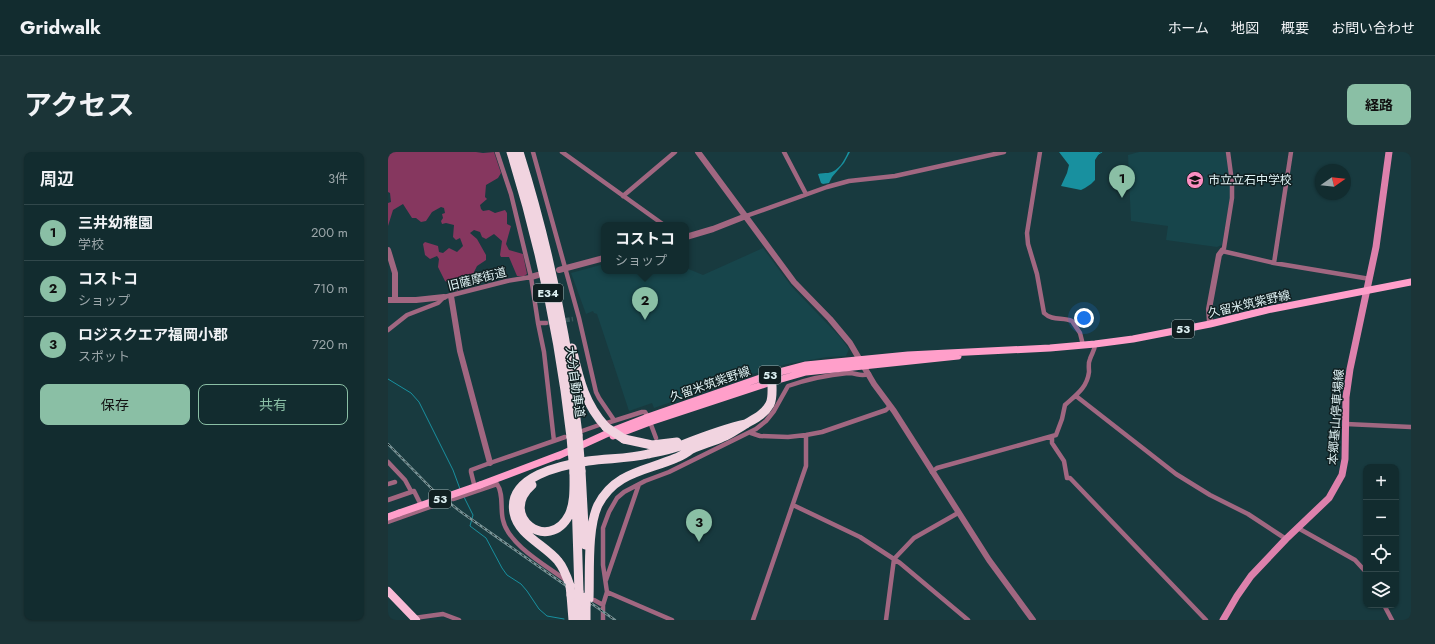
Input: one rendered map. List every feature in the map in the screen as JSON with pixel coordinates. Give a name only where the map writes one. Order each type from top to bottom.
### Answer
[{"type":"highway","name":"大分自動車道","points":[[511,152],[532,226],[549,296],[574,435]]},
{"type":"highway","name":"大分自動車道","points":[[518,152],[539,224],[559,271],[578,472],[578,533],[586,620]]},
{"type":"highway","points":[[559,271],[584,392],[594,413],[604,425],[624,439],[652,445],[690,445]]},
{"type":"highway","points":[[578,472],[569,514],[562,525],[552,531],[540,532],[530,528],[523,520],[520,511],[522,500],[527,489],[536,481],[555,473],[590,465],[636,461],[725,436],[764,413],[770,405],[772,378]]},
{"type":"highway","points":[[589,620],[584,599],[567,582],[565,571],[560,562],[524,530],[518,522],[514,513],[514,503],[517,494],[525,484],[537,475],[558,468],[589,461],[639,457],[676,447],[690,445]]},
{"type":"highway","points":[[573,620],[584,599],[590,559],[592,526],[597,506],[607,491],[618,481],[636,471],[676,458],[690,445]]},
{"type":"highway","points":[[388,591],[414,619]]},
{"type":"highway","name":"大分自動車道","points":[[578,620],[584,599]]},
{"type":"main road","name":"本郷基山停車場線","points":[[1223,620],[1251,576],[1328,498],[1338,482],[1345,459],[1346,397],[1350,369],[1376,247],[1389,152]]},
{"type":"main road","name":"久留米筑紫野線","points":[[388,517],[479,488],[558,456],[617,429],[649,420],[806,365],[862,362],[908,355],[1050,348],[1133,339],[1210,324],[1267,310],[1411,282]]},
{"type":"street","points":[[497,152],[511,194],[534,276],[538,323],[544,352],[554,441]]},
{"type":"street","points":[[534,152],[559,271],[579,318],[596,392],[614,420]]},
{"type":"street","points":[[562,152],[660,222]]},
{"type":"street","points":[[623,196],[675,152]]},
{"type":"street","points":[[698,152],[794,282],[838,328],[862,362],[989,560],[1030,619]]},
{"type":"street","points":[[784,152],[806,194]]},
{"type":"street","points":[[689,236],[713,229],[827,187],[849,182],[895,176],[1004,152]]},
{"type":"street","points":[[1040,152],[1027,233],[1028,244],[1037,274],[1044,313],[1048,317],[1072,321],[1080,333],[1083,345]]},
{"type":"street","points":[[1210,324],[1208,309],[1218,255],[1224,248],[1232,198],[1232,182],[1228,152]]},
{"type":"street","points":[[1274,263],[1292,152]]},
{"type":"street","points":[[388,250],[395,273],[395,300]]},
{"type":"street","points":[[1222,251],[1274,263],[1370,279]]},
{"type":"street","points":[[559,271],[601,259]]},
{"type":"street","name":"旧薩摩街道","points":[[388,330],[407,315],[447,297],[507,281],[534,276]]},
{"type":"street","points":[[388,300],[416,300],[447,297],[490,463]]},
{"type":"street","points":[[573,319],[579,318]]},
{"type":"street","points":[[538,323],[546,323]]},
{"type":"street","points":[[932,472],[938,468],[1052,436],[1058,432],[1064,405],[1076,396],[1086,381],[1089,373],[1090,359],[1094,352],[1095,344]]},
{"type":"street","points":[[603,620],[603,605],[607,592],[603,565],[603,528],[617,498],[624,492],[639,484],[669,472],[751,433],[766,421],[778,406],[782,395],[788,386],[824,376],[854,373],[860,376],[869,374]]},
{"type":"street","points":[[1076,396],[1176,474],[1210,495],[1248,514],[1286,539]]},
{"type":"street","points":[[751,433],[760,436],[788,437],[822,432],[886,410],[890,406]]},
{"type":"street","points":[[479,488],[471,470],[604,425],[614,420],[619,420],[642,412],[645,412],[656,438]]},
{"type":"street","points":[[1346,424],[1411,427]]},
{"type":"street","points":[[753,620],[806,466],[806,435]]},
{"type":"street","points":[[1052,436],[1052,443],[1064,461],[1067,478],[1070,478],[1206,620]]},
{"type":"street","points":[[388,463],[405,480],[411,491],[414,490],[423,509]]},
{"type":"street","points":[[664,465],[669,472]]},
{"type":"street","points":[[388,484],[395,482]]},
{"type":"street","points":[[452,499],[479,488],[497,484],[500,492],[502,513],[506,530],[519,546],[567,582]]},
{"type":"street","points":[[606,581],[639,484]]},
{"type":"street","points":[[388,500],[411,491]]},
{"type":"street","points":[[388,522],[441,503]]},
{"type":"street","points":[[792,505],[860,537],[894,559],[968,620]]},
{"type":"street","points":[[886,620],[894,559],[914,538],[958,513]]},
{"type":"street","points":[[1298,528],[1355,560],[1363,569]]},
{"type":"street","points":[[607,592],[672,620]]},
{"type":"street","points":[[584,599],[603,605]]},
{"type":"street","points":[[1386,608],[1392,620]]},
{"type":"street","points":[[414,619],[443,614],[459,620]]},
{"type":"shaded area","points":[[388,152],[494,152],[501,173],[498,178],[486,185],[485,197],[487,199],[480,205],[481,209],[483,211],[489,210],[495,213],[505,210],[507,213],[507,224],[511,226],[506,244],[509,250],[523,254],[527,274],[524,276],[517,276],[509,257],[501,257],[502,241],[494,234],[486,239],[482,237],[480,232],[474,230],[470,233],[477,239],[486,255],[486,260],[477,266],[472,276],[467,278],[462,275],[457,280],[460,289],[457,291],[456,286],[451,279],[447,282],[445,281],[438,267],[439,259],[437,256],[430,259],[425,255],[423,244],[425,242],[438,246],[439,252],[443,253],[449,248],[457,252],[463,246],[460,238],[456,240],[453,237],[454,225],[446,223],[442,224],[442,214],[445,213],[444,208],[441,207],[432,212],[426,221],[421,222],[416,218],[412,218],[403,204],[393,210],[388,226],[388,203],[391,202],[390,193],[388,192]]},
{"type":"shaded area","points":[[1139,152],[1227,152],[1231,194],[1222,245],[1217,247],[1166,240],[1168,226],[1131,221],[1128,155]]},
{"type":"shaded area","points":[[763,248],[792,287],[840,337],[849,349],[846,356],[827,357],[787,364],[746,376],[654,408],[652,403],[629,411],[597,314],[593,311],[586,314],[571,273],[601,265],[601,274],[689,274],[689,269],[703,275]]},
{"type":"water","points":[[848,152],[850,152],[844,163],[829,183],[821,183],[818,174],[832,172],[838,168]]},
{"type":"water","points":[[1059,152],[1100,152],[1095,160],[1095,180],[1081,190],[1061,186],[1069,165]]},
{"type":"waterway","points":[[1097,155],[1102,152]]},
{"type":"waterway","points":[[388,379],[411,393],[419,402],[453,470],[460,489]]},
{"type":"waterway","points":[[464,497],[473,515],[470,526],[486,538],[507,575],[521,584],[539,609],[547,616],[564,619]]},
{"type":"tunnel","points":[[546,323],[573,319]]},
{"type":"railway","points":[[388,444],[433,490],[461,512],[615,620]]},
{"type":"place","name":"市立立石中学校","points":[[1195,180]]},
{"type":"place","name":"三井幼稚園","points":[[1122,198]]},
{"type":"place","name":"コストコ","points":[[645,320]]},
{"type":"place","name":"ロジスクエア福岡小郡","points":[[699,542]]}]
